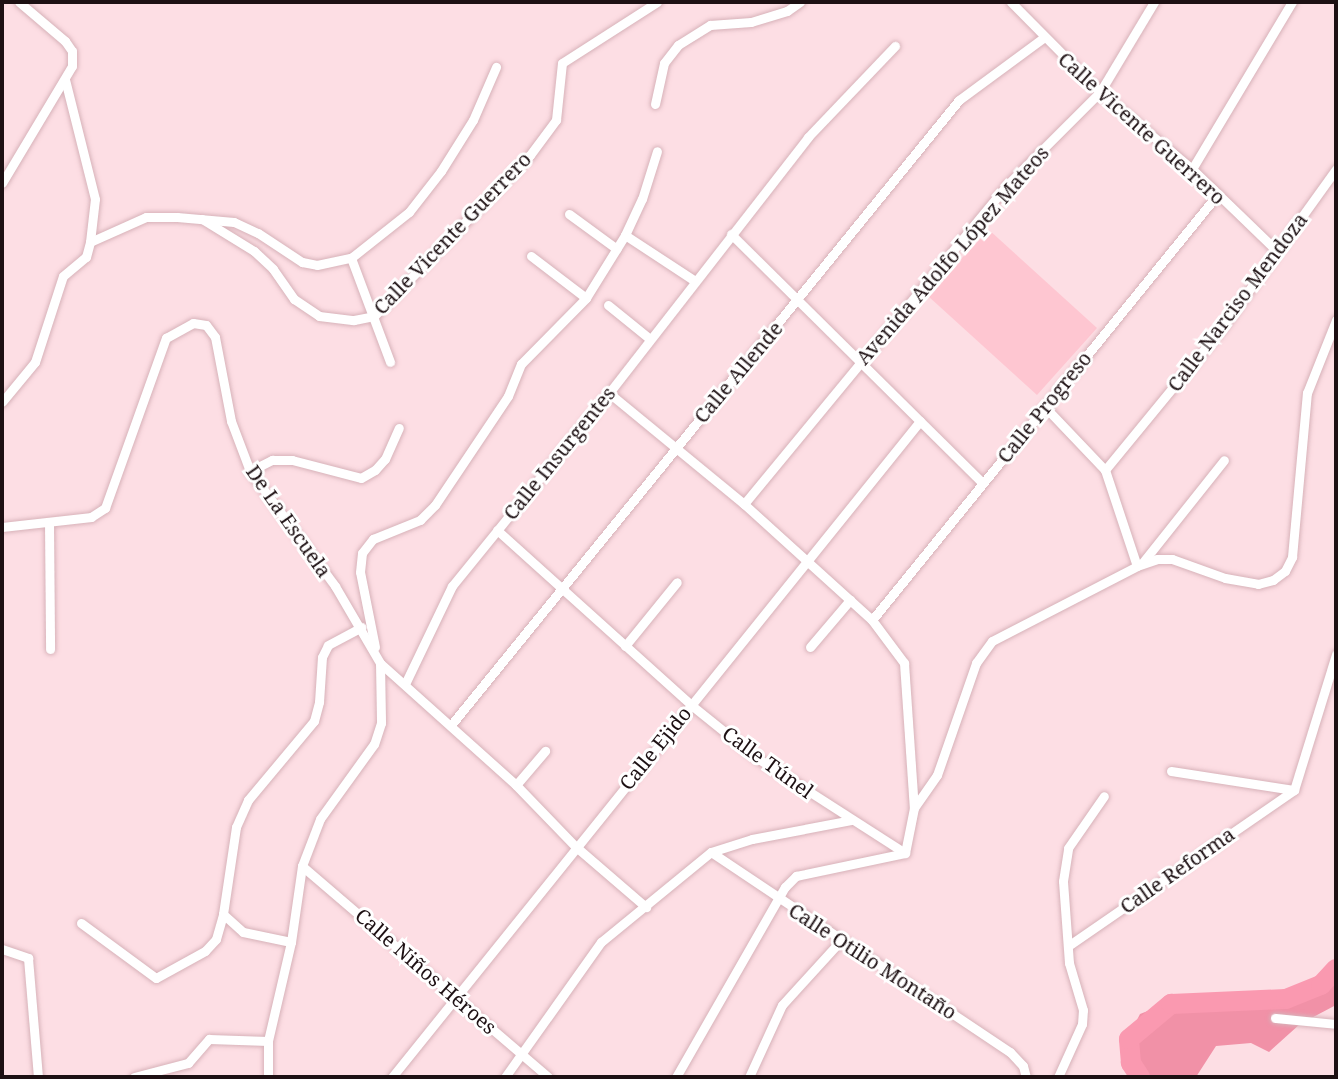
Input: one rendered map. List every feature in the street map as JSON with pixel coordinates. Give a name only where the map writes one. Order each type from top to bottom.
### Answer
[{"type":"street","points":[[2,183],[72,66],[72,51],[65,41],[19,2]]},
{"type":"street","name":"Calle Vicente Guerrero","points":[[202,219],[254,251],[273,269],[294,299],[319,316],[354,320],[374,316],[530,155],[556,120],[562,63],[657,2]]},
{"type":"street","points":[[655,104],[664,63],[678,45],[710,25],[751,22],[787,11],[800,2]]},
{"type":"street","name":"Calle Vicente Guerrero","points":[[1011,2],[1043,38],[1100,92],[1192,169],[1276,250]]},
{"type":"street","name":"Avenida Adolfo López Mateos","points":[[744,504],[1008,184],[1100,92],[1154,2]]},
{"type":"street","points":[[1192,169],[1292,2]]},
{"type":"street","name":"Calle Allende","points":[[451,725],[959,100],[1043,38]]},
{"type":"street","name":"Calle Insurgentes","points":[[405,684],[452,586],[609,393],[808,137],[895,46]]},
{"type":"street","name":"Calle Vicente Guerrero","points":[[90,242],[146,217],[202,219],[234,222],[258,233],[302,262],[317,265],[351,258],[409,212],[441,171],[473,120],[496,67]]},
{"type":"street","points":[[2,402],[35,362],[63,276],[86,257],[90,242],[95,199],[65,80]]},
{"type":"street","points":[[375,650],[374,631],[360,572],[362,553],[373,539],[420,520],[435,505],[508,396],[521,364],[586,298],[617,249],[642,199],[657,151]]},
{"type":"street","name":"Calle Narciso Mendoza","points":[[1105,470],[1224,325],[1336,169]]},
{"type":"street","name":"Calle Progreso","points":[[872,620],[1217,195]]},
{"type":"street","points":[[569,214],[617,249]]},
{"type":"street","points":[[731,234],[982,482]]},
{"type":"street","points":[[625,235],[695,281]]},
{"type":"street","points":[[531,256],[586,298]]},
{"type":"street","points":[[351,258],[390,362]]},
{"type":"street","points":[[608,305],[650,339]]},
{"type":"street","points":[[914,808],[937,775],[976,663],[992,641],[1139,565],[1172,559],[1225,578],[1258,584],[1273,580],[1285,571],[1292,557],[1307,393],[1336,320]]},
{"type":"street","name":"De La Escuela","points":[[49,523],[91,517],[105,508],[166,338],[193,323],[206,325],[215,337],[231,421],[250,471],[362,627],[380,663]]},
{"type":"street","points":[[609,393],[744,504],[872,620],[904,663],[914,808],[905,853],[796,876],[779,899],[676,1077]]},
{"type":"street","points":[[1045,407],[1105,470],[1139,565]]},
{"type":"street","name":"Calle Ejido","points":[[392,1077],[920,421]]},
{"type":"street","points":[[250,471],[272,460],[292,460],[361,478],[375,470],[385,459],[399,428]]},
{"type":"street","points":[[1139,565],[1224,460]]},
{"type":"street","points":[[2,527],[49,523],[50,649]]},
{"type":"street","name":"Calle Túnel","points":[[497,530],[690,704],[757,758],[905,853]]},
{"type":"street","points":[[625,646],[677,582]]},
{"type":"street","points":[[810,647],[850,600]]},
{"type":"street","points":[[81,923],[156,978],[205,951],[216,939],[223,914],[236,827],[248,800],[314,721],[319,702],[322,657],[328,645],[362,627]]},
{"type":"street","points":[[1171,771],[1294,790],[1336,654]]},
{"type":"street","points":[[380,663],[516,785],[575,846],[646,907]]},
{"type":"street","points":[[268,1077],[268,1041],[291,942],[302,866],[320,819],[374,744],[381,723],[380,663]]},
{"type":"street","points":[[516,785],[545,751]]},
{"type":"street","name":"Calle Reforma","points":[[1068,946],[1294,790]]},
{"type":"street","points":[[1058,1077],[1082,1024],[1083,1010],[1069,963],[1063,881],[1068,848],[1104,796]]},
{"type":"street","points":[[505,1077],[601,942],[711,852],[752,839],[852,820]]},
{"type":"street","name":"Calle Otilio Montaño","points":[[711,852],[1010,1052],[1023,1066],[1026,1077]]},
{"type":"street","name":"Calle Niños Héroes","points":[[302,866],[548,1077]]},
{"type":"street","points":[[223,914],[243,932],[291,942]]},
{"type":"street","points":[[749,1077],[782,1005],[842,939]]},
{"type":"street","points":[[2,949],[28,958],[38,1077]]},
{"type":"street","points":[[1275,1018],[1336,1024]]},
{"type":"street","points":[[134,1077],[188,1063],[209,1039],[268,1041]]},
{"type":"shaded area","points":[[988,229],[1097,328],[1037,395],[928,296]]},
{"type":"shaded area","points":[[1336,962],[1336,1005],[1300,1024],[1269,1052],[1251,1043],[1216,1046],[1196,1077],[1141,1077],[1129,1036],[1140,1014],[1163,1005],[1194,1001],[1274,1005],[1302,996],[1323,980]]},
{"type":"waterway","points":[[1140,1077],[1131,1063],[1129,1039],[1171,1004],[1286,999],[1321,985],[1336,969]]}]
